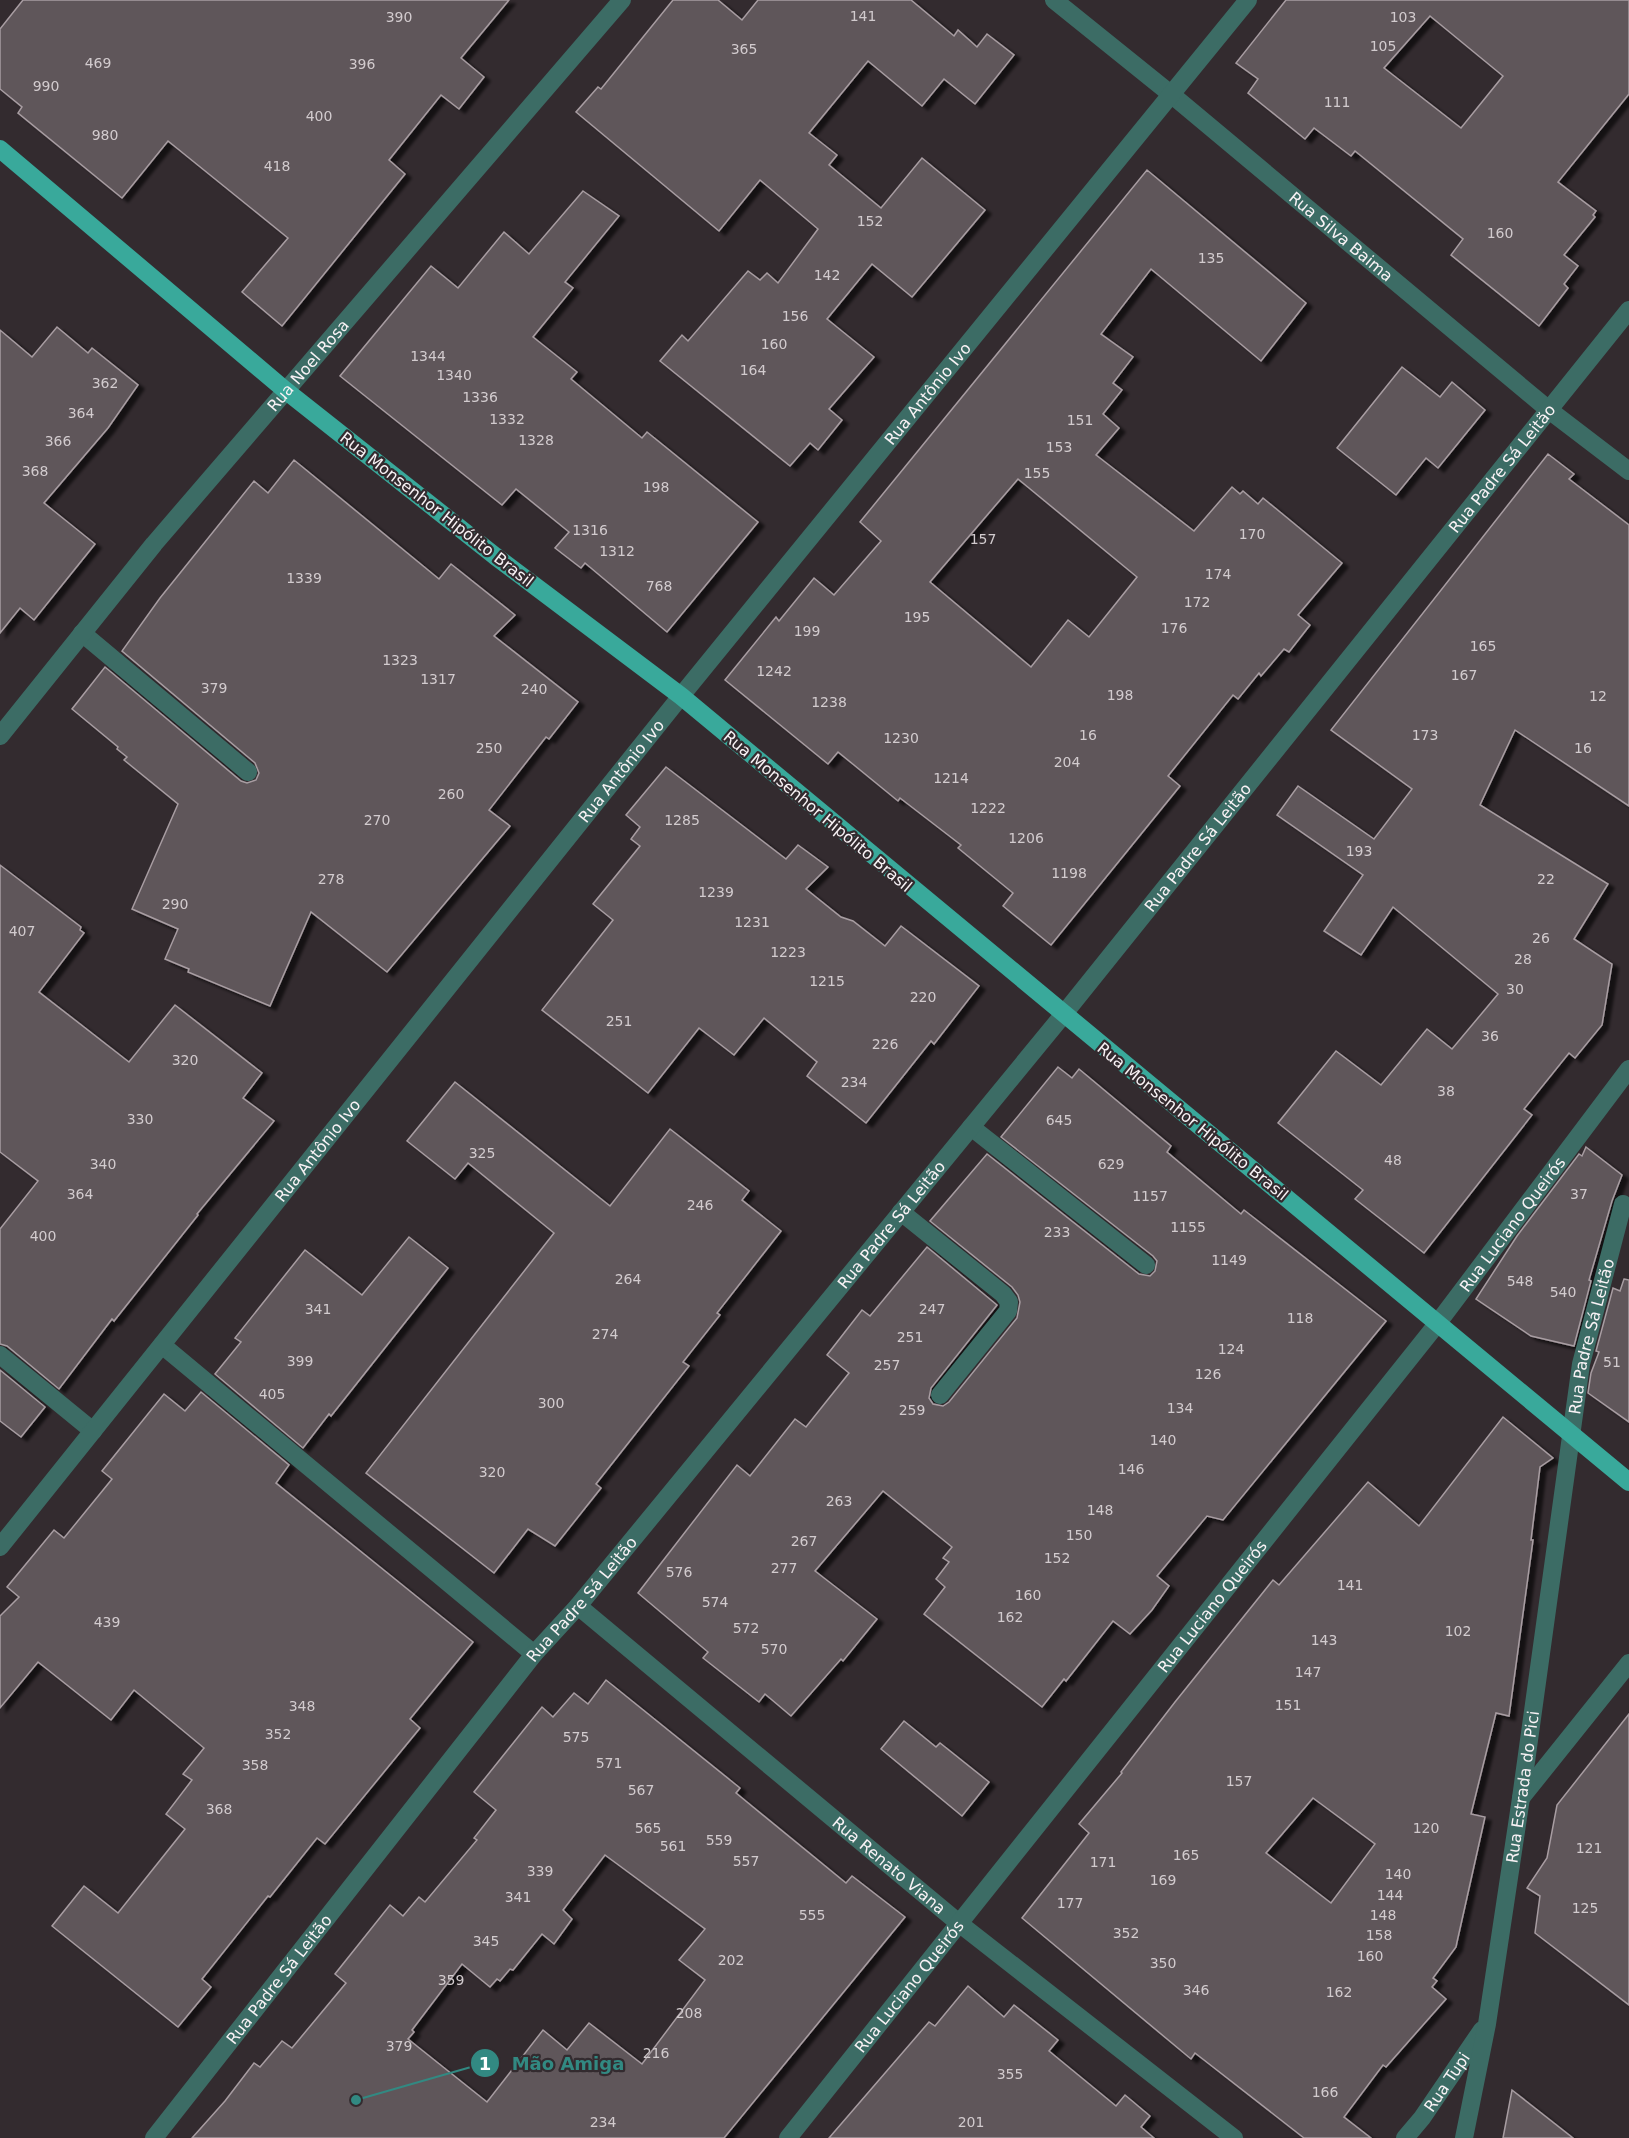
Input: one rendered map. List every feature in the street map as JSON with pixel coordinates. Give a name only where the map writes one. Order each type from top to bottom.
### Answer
[{"type":"main road","name":"Rua Monsenhor Hipólito Brasil","points":[[0,149],[285,390],[495,556],[681,696],[1629,1482]]},
{"type":"street","name":"Rua Noel Rosa","points":[[0,736],[154,544],[622,0]]},
{"type":"street","name":"Rua Silva Baima","points":[[1054,0],[1172,95],[1549,410],[1629,471]]},
{"type":"street","name":"Rua Antônio Ivo","points":[[0,1547],[681,696],[1248,0]]},
{"type":"street","name":"Rua Padre Sá Leitão","points":[[154,2138],[534,1654],[578,1606],[1063,1015],[1629,310]]},
{"type":"street","points":[[82,633],[248,772]]},
{"type":"street","name":"Rua Luciano Queirós","points":[[788,2138],[1437,1324],[1629,1069]]},
{"type":"street","points":[[971,1127],[1146,1265]]},
{"type":"street","name":"Rua Padre Sá Leitão","points":[[1572,1435],[1581,1364],[1623,1204]]},
{"type":"street","points":[[901,1212],[1010,1302],[1008,1311],[940,1395]]},
{"type":"street","points":[[162,1345],[534,1654]]},
{"type":"street","points":[[0,1355],[93,1431]]},
{"type":"street","name":"Rua Estrada do Pici","points":[[1464,2138],[1487,2024],[1572,1435]]},
{"type":"street","name":"Rua Renato Viana","points":[[578,1606],[960,1924],[1234,2138]]},
{"type":"street","points":[[1521,1798],[1629,1663]]},
{"type":"street","name":"Rua Tupi","points":[[1405,2138],[1422,2118],[1487,2024]]},
{"type":"building","points":[[23,0],[509,0],[461,58],[484,77],[459,109],[441,95],[389,160],[405,174],[282,326],[242,292],[288,238],[168,141],[122,198],[18,113],[22,107],[0,89],[0,29]]},
{"type":"building","points":[[673,0],[718,0],[742,20],[758,0],[911,0],[954,36],[958,30],[977,47],[987,34],[1014,55],[975,104],[944,79],[922,106],[868,61],[809,133],[837,155],[829,165],[881,208],[922,158],[985,210],[912,297],[872,264],[827,319],[874,357],[829,409],[842,420],[818,450],[810,443],[790,466],[660,361],[682,335],[688,341],[748,271],[760,280],[767,273],[778,283],[818,229],[760,180],[719,231],[576,112],[598,87],[601,89]]},
{"type":"building","points":[[1286,0],[1629,0],[1629,94],[1558,182],[1596,211],[1593,215],[1595,217],[1564,255],[1578,266],[1564,284],[1568,288],[1539,326],[1451,255],[1463,239],[1355,151],[1351,156],[1314,128],[1305,139],[1248,93],[1258,79],[1236,63]],"holes":[[[1430,16],[1503,76],[1461,128],[1384,68]]]},
{"type":"building","points":[[1147,170],[1306,303],[1261,361],[1151,269],[1101,334],[1133,357],[1113,383],[1122,390],[1103,414],[1119,428],[1096,455],[1194,531],[1232,487],[1240,494],[1243,491],[1258,504],[1263,498],[1342,563],[1298,615],[1310,625],[1289,652],[1284,649],[1261,676],[1259,673],[1238,699],[1233,695],[1168,776],[1180,786],[1051,945],[1003,906],[1013,893],[958,848],[961,845],[900,798],[898,801],[838,752],[828,764],[725,680],[776,617],[779,621],[814,578],[834,595],[881,541],[860,522]],"holes":[[[1018,479],[1137,577],[1089,637],[1068,620],[1031,667],[930,582]]]},
{"type":"building","points":[[583,191],[619,216],[565,282],[573,288],[533,337],[577,372],[571,379],[642,438],[647,432],[758,522],[667,632],[585,563],[581,568],[555,548],[569,532],[516,489],[502,505],[340,376],[431,266],[458,288],[504,232],[529,254]]},
{"type":"building","points":[[57,327],[88,353],[92,348],[138,385],[108,428],[44,503],[95,544],[34,620],[20,608],[0,633],[0,330],[32,357]]},
{"type":"building","points":[[1402,367],[1440,397],[1452,382],[1485,410],[1438,468],[1426,458],[1396,495],[1337,448]]},
{"type":"building","points":[[1548,454],[1574,474],[1569,479],[1629,525],[1629,806],[1515,730],[1480,805],[1608,884],[1574,939],[1612,964],[1602,1025],[1575,1058],[1569,1053],[1524,1109],[1532,1115],[1424,1253],[1355,1199],[1363,1190],[1278,1123],[1336,1051],[1381,1085],[1427,1029],[1452,1049],[1498,994],[1393,907],[1361,955],[1324,931],[1363,875],[1277,815],[1298,786],[1374,839],[1412,789],[1331,730]]},
{"type":"building","points":[[294,460],[439,579],[451,564],[515,615],[494,636],[578,702],[549,739],[546,737],[489,810],[510,826],[387,972],[311,912],[270,1006],[188,972],[189,969],[165,959],[178,929],[132,909],[178,804],[124,760],[127,757],[117,749],[118,747],[72,709],[105,667],[241,781],[247,783],[256,780],[259,773],[255,763],[122,651],[160,598],[254,481],[268,493]]},
{"type":"building","points":[[666,767],[786,859],[798,845],[828,867],[806,889],[841,917],[853,921],[885,946],[901,926],[979,986],[934,1044],[931,1041],[866,1123],[807,1076],[817,1062],[764,1018],[734,1055],[699,1028],[648,1093],[542,1010],[613,920],[593,904],[640,846],[631,839],[640,827],[626,815]]},
{"type":"building","points":[[0,865],[81,927],[80,930],[84,933],[39,992],[129,1062],[175,1005],[262,1073],[243,1098],[274,1121],[197,1214],[114,1321],[112,1319],[59,1389],[7,1346],[0,1344],[0,1229],[38,1181],[0,1152]]},
{"type":"building","points":[[1058,1067],[1072,1078],[1079,1069],[1171,1146],[1167,1152],[1241,1214],[1244,1210],[1386,1321],[1223,1520],[1207,1516],[1157,1576],[1169,1586],[1152,1610],[1130,1634],[1113,1621],[1066,1681],[1064,1679],[1042,1707],[924,1614],[945,1587],[936,1579],[949,1562],[943,1558],[952,1547],[883,1491],[815,1571],[877,1619],[843,1661],[841,1659],[791,1716],[765,1694],[759,1702],[703,1658],[708,1652],[638,1593],[737,1465],[750,1476],[795,1419],[806,1427],[849,1373],[827,1355],[862,1310],[870,1316],[927,1247],[997,1305],[931,1388],[929,1398],[933,1404],[943,1406],[949,1402],[1017,1318],[1020,1302],[1012,1287],[930,1221],[987,1154],[1139,1274],[1150,1276],[1155,1271],[1157,1261],[1153,1256],[1001,1137]]},
{"type":"building","points":[[455,1082],[610,1206],[670,1129],[749,1191],[742,1200],[781,1231],[717,1313],[720,1315],[683,1362],[689,1366],[596,1484],[601,1488],[555,1546],[528,1529],[494,1573],[366,1473],[554,1233],[468,1163],[455,1179],[407,1141]]},
{"type":"building","points":[[1586,1147],[1622,1175],[1589,1280],[1591,1281],[1574,1346],[1531,1336],[1476,1299],[1517,1236],[1579,1154],[1582,1156]]},
{"type":"building","points":[[409,1237],[448,1268],[303,1448],[215,1374],[241,1342],[235,1338],[305,1250],[362,1295]]},
{"type":"building","points":[[1624,1279],[1629,1280],[1629,1422],[1588,1393],[1591,1373],[1599,1352],[1596,1351],[1613,1288],[1620,1291]]},
{"type":"building","points":[[0,1370],[45,1407],[21,1437],[0,1421]]},
{"type":"building","points":[[201,1392],[289,1465],[276,1483],[473,1642],[410,1719],[420,1728],[325,1844],[317,1838],[270,1897],[268,1896],[202,1979],[211,1987],[178,2027],[52,1926],[84,1886],[118,1913],[185,1829],[166,1814],[192,1780],[183,1774],[204,1748],[134,1690],[111,1720],[38,1662],[0,1708],[0,1616],[19,1597],[7,1587],[54,1530],[64,1538],[112,1479],[102,1471],[164,1394],[185,1411]]},
{"type":"building","points":[[1503,1417],[1553,1458],[1540,1467],[1531,1540],[1533,1540],[1509,1716],[1496,1713],[1471,1814],[1485,1817],[1456,1947],[1433,1978],[1437,1981],[1432,1987],[1446,1999],[1386,2067],[1383,2065],[1344,2117],[1371,2138],[1304,2138],[1195,2053],[1191,2059],[1022,1918],[1089,1833],[1079,1824],[1122,1773],[1175,1702],[1273,1580],[1279,1585],[1368,1482],[1419,1526]],"holes":[[[1313,1798],[1375,1844],[1331,1903],[1266,1853]]]},
{"type":"building","points":[[606,1680],[740,1788],[736,1793],[846,1883],[852,1876],[905,1917],[724,2138],[192,2138],[225,2101],[254,2063],[260,2067],[282,2041],[292,2048],[346,1983],[335,1974],[390,1905],[403,1916],[419,1897],[425,1902],[477,1840],[474,1838],[496,1810],[474,1792],[542,1707],[553,1717],[574,1693],[588,1704]],"holes":[[[605,1855],[705,1929],[679,1960],[705,1980],[642,2064],[589,2023],[567,2050],[543,2030],[487,2102],[408,2039],[414,2032],[412,2030],[462,1964],[490,1987],[497,1979],[500,1981],[510,1969],[513,1970],[542,1934],[554,1944],[572,1919],[563,1910]]]},
{"type":"building","points":[[1629,1714],[1629,2005],[1535,1933],[1540,1896],[1527,1888],[1547,1858],[1557,1805]]},
{"type":"building","points":[[904,1721],[936,1747],[940,1743],[989,1782],[962,1816],[881,1749]]},
{"type":"building","points":[[968,1986],[1004,2017],[1014,2005],[1058,2040],[1049,2051],[1116,2106],[1125,2095],[1150,2116],[1141,2127],[1154,2138],[829,2138],[929,2022],[935,2026]]},
{"type":"building","points":[[1512,2090],[1573,2138],[1503,2138]]},
{"type":"place","name":"Mão Amiga","points":[[356,2100]]}]
